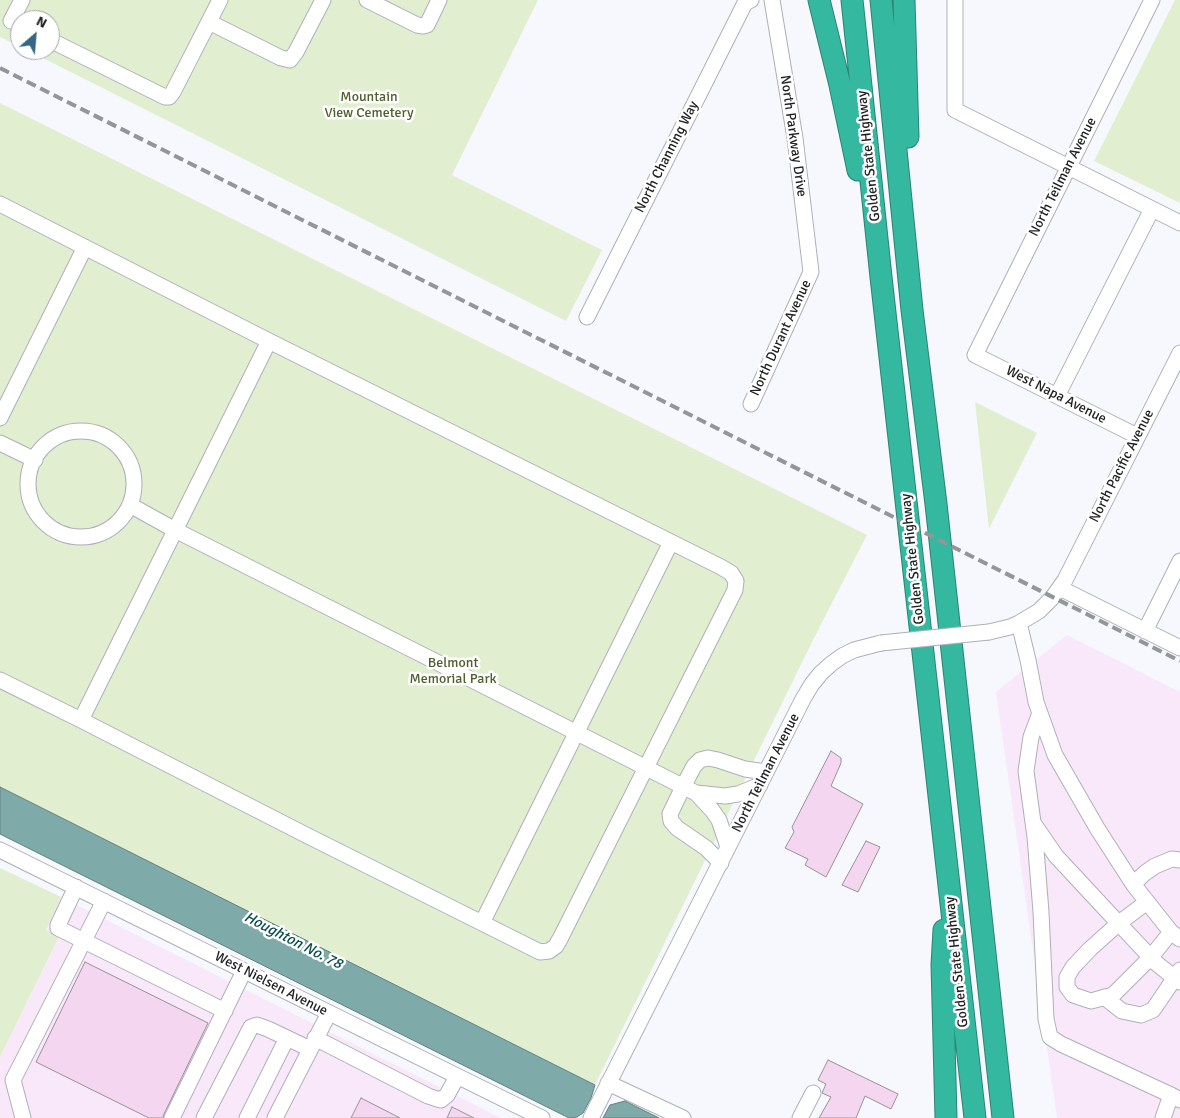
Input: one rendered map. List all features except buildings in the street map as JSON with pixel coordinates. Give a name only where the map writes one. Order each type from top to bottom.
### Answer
[{"type":"highway","points":[[819,0],[840,85],[881,277]]},
{"type":"highway","name":"Golden State Highway","points":[[852,0],[975,1118]]},
{"type":"highway","name":"Golden State Highway","points":[[881,0],[912,310],[965,764],[1003,1118]]},
{"type":"highway","points":[[904,0],[912,310]]},
{"type":"highway","points":[[965,764],[1016,1118]]},
{"type":"highway","points":[[946,1118],[942,965],[947,872]]},
{"type":"street","points":[[60,45],[165,98],[169,97],[220,0]]},
{"type":"street","points":[[209,22],[281,58],[290,60],[323,0]]},
{"type":"street","points":[[367,0],[417,25],[423,26],[427,25],[438,0]]},
{"type":"street","name":"North Channing Way","points":[[587,316],[745,3],[751,0]]},
{"type":"street","name":"North Parkway Drive","points":[[772,0],[795,138],[811,272]]},
{"type":"street","points":[[955,0],[955,110],[1180,223]]},
{"type":"street","name":"North Teilman Avenue","points":[[975,354],[1152,0]]},
{"type":"street","points":[[0,204],[721,567],[731,573],[736,581],[735,590],[561,938],[556,946],[549,951],[540,952],[0,680]]},
{"type":"street","points":[[1058,396],[1152,209]]},
{"type":"street","points":[[0,418],[86,247]]},
{"type":"street","name":"North Durant Avenue","points":[[751,404],[811,272]]},
{"type":"street","points":[[81,720],[269,341]]},
{"type":"street","name":"North Pacific Avenue","points":[[1062,584],[1180,353]]},
{"type":"street","name":"West Napa Avenue","points":[[975,354],[1137,436]]},
{"type":"street","points":[[71,432],[86,432],[100,435],[117,446],[130,464],[134,477],[134,492],[130,505],[122,518],[112,528],[99,534],[84,537],[70,536],[56,531],[36,511],[30,497],[28,483],[35,460],[46,445],[58,437],[71,432]]},
{"type":"street","points":[[0,443],[35,460]]},
{"type":"street","points":[[130,505],[175,530],[689,790],[704,801],[719,820],[728,847]]},
{"type":"street","points":[[482,923],[671,542]]},
{"type":"street","points":[[1145,631],[1180,561]]},
{"type":"street","points":[[1062,584],[1145,631],[1180,648]]},
{"type":"street","name":"North Teilman Avenue","points":[[591,1118],[803,699],[821,673],[836,660],[854,650],[881,643],[989,632],[1010,627],[1030,617],[1048,604],[1062,584]]},
{"type":"street","points":[[1019,623],[1036,702],[1055,755],[1097,828],[1133,884],[1175,936],[1113,995],[1091,1001],[1074,995],[1067,987],[1067,977],[1073,967],[1118,923],[1147,902]]},
{"type":"street","points":[[1040,713],[1031,737],[1026,771],[1033,822],[1041,912],[1046,1019],[1050,1037],[1061,1044],[1176,1098],[1163,1118]]},
{"type":"street","points":[[689,790],[724,796],[738,794],[763,779],[745,769],[708,758],[700,760],[694,766],[689,790],[670,814],[671,821],[677,828],[706,848],[721,863]]},
{"type":"street","points":[[1033,822],[1056,856],[1118,923],[1156,963],[1178,977],[1153,1010],[1142,1015],[1122,1011],[1104,998]]},
{"type":"street","name":"West Nielsen Avenue","points":[[0,850],[542,1118]]},
{"type":"street","points":[[1133,884],[1154,866],[1172,859],[1180,860]]},
{"type":"street","points":[[76,888],[58,928],[225,1011]]},
{"type":"street","points":[[23,1118],[13,1080],[104,901]]},
{"type":"street","points":[[172,1118],[244,970]]},
{"type":"street","points":[[1044,974],[1067,977]]},
{"type":"street","points":[[258,1097],[277,1113],[328,1012]]},
{"type":"street","points":[[204,1118],[251,1027],[257,1025],[287,1038],[313,1044],[437,1099],[441,1100],[447,1095],[458,1077]]},
{"type":"street","points":[[247,1118],[287,1038]]},
{"type":"street","points":[[608,1084],[683,1118]]},
{"type":"street","points":[[800,1118],[813,1093]]},
{"type":"shaded area","points":[[1067,635],[1180,692],[1180,1118],[1057,1118],[996,692]]},
{"type":"shaded area","points":[[61,897],[501,1118],[0,1118],[0,1057],[59,938],[46,930]]},
{"type":"green space","name":"Mountain View Cemetery","points":[[0,0],[538,0],[452,175],[602,250],[566,321],[47,60],[60,60],[60,10],[10,10],[10,42],[0,37]]},
{"type":"green space","points":[[1175,0],[1180,0],[1180,203],[1094,161]]},
{"type":"green space","name":"Belmont Memorial Park","points":[[0,103],[867,535],[814,638],[595,1085],[0,787]]},
{"type":"green space","points":[[975,402],[1037,433],[989,529]]},
{"type":"green space","points":[[0,868],[61,897],[46,930],[59,937],[0,1057]]},
{"type":"water","name":"Houghton No. 78","points":[[0,787],[595,1085],[583,1113],[577,1117],[569,1118],[0,834]]},
{"type":"water","points":[[625,1101],[659,1118],[603,1118],[610,1105]]},
{"type":"railway","points":[[0,68],[1180,661]]}]
